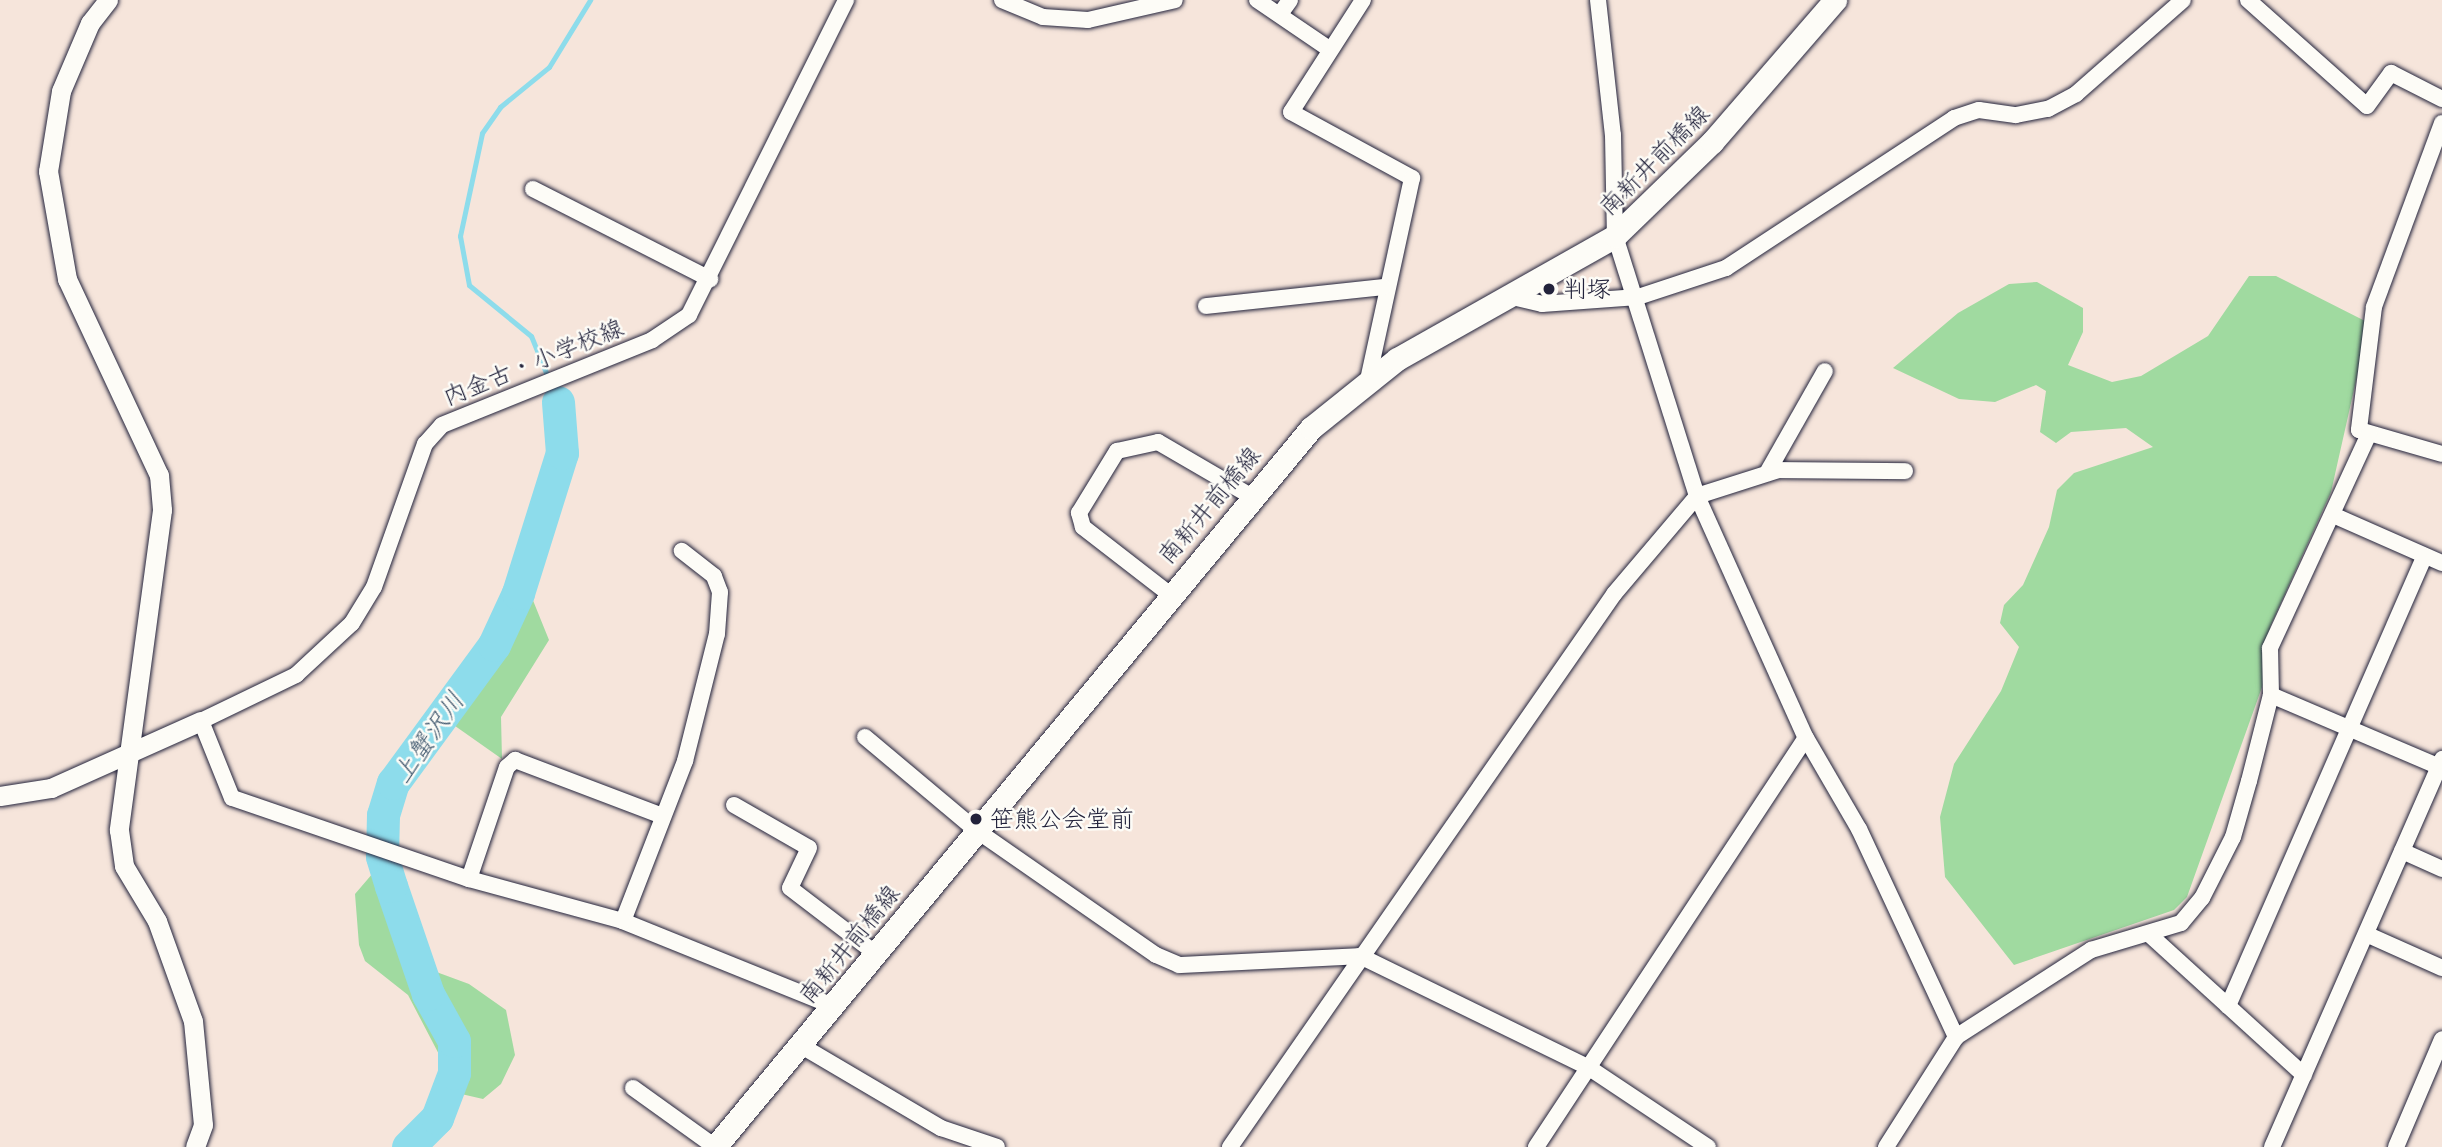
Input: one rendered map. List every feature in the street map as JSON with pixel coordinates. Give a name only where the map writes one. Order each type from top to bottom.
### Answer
[{"type":"main road","name":"南新井前橋線","points":[[715,1147],[1249,495],[1311,428],[1368,379],[1615,236],[1712,142],[1836,0]]},
{"type":"street","points":[[108,0],[90,23],[61,91],[48,171],[67,279],[154,454],[161,489],[119,830],[124,866],[157,921],[193,1021],[203,1125],[195,1147]]},
{"type":"street","name":"内金古・小学校線","points":[[0,796],[51,788],[201,722],[296,675],[352,623],[374,587],[425,444],[442,425],[668,332],[694,308],[846,0]]},
{"type":"street","points":[[1002,0],[1043,17],[1088,20],[1137,14],[1175,0]]},
{"type":"street","points":[[1257,0],[1329,49]]},
{"type":"street","points":[[1280,14],[1290,0]]},
{"type":"street","points":[[1363,0],[1329,49],[1291,112],[1412,178],[1383,287],[1368,379]]},
{"type":"street","points":[[1598,0],[1613,135],[1615,236],[1638,297],[1697,496],[1805,738],[1859,829],[1956,1037]]},
{"type":"street","points":[[1508,296],[1542,304],[1638,297],[1726,268],[1954,118],[1979,110],[2016,115],[2048,109],[2076,94],[2183,0]]},
{"type":"street","points":[[2248,0],[2367,107],[2391,73],[2442,99]]},
{"type":"street","points":[[2442,123],[2374,307],[2359,430],[2442,454]]},
{"type":"street","points":[[533,188],[710,279]]},
{"type":"street","points":[[1206,306],[1383,287]]},
{"type":"street","points":[[1767,473],[1825,371]]},
{"type":"street","points":[[1886,1147],[1956,1037],[2091,950],[2150,935],[2181,923],[2209,886],[2233,836],[2272,695],[2270,648],[2369,433]]},
{"type":"street","points":[[1168,593],[1083,527],[1079,513],[1117,451],[1158,442],[1249,495]]},
{"type":"street","points":[[1230,1147],[1360,956],[1416,886],[1614,594],[1697,496],[1767,473],[1905,471]]},
{"type":"street","points":[[2333,515],[2442,563]]},
{"type":"street","points":[[623,921],[660,815],[685,761],[718,620],[720,592],[713,576],[682,551]]},
{"type":"street","points":[[2228,1006],[2425,556]]},
{"type":"street","points":[[2272,695],[2441,765],[2272,1147]]},
{"type":"street","points":[[201,722],[232,798],[470,879],[623,921],[833,1006]]},
{"type":"street","points":[[865,737],[976,830],[1156,956],[1179,965],[1360,956],[1588,1067],[1708,1147]]},
{"type":"street","points":[[1536,1147],[1805,738]]},
{"type":"street","points":[[470,879],[507,767],[516,760],[660,815]]},
{"type":"street","points":[[734,805],[809,848],[790,888],[875,953]]},
{"type":"street","points":[[2402,851],[2442,869]]},
{"type":"street","points":[[2366,934],[2442,968]]},
{"type":"street","points":[[2150,935],[2304,1075]]},
{"type":"street","points":[[2396,1147],[2442,1039]]},
{"type":"street","points":[[800,1045],[941,1129],[997,1147]]},
{"type":"street","points":[[633,1088],[715,1147]]},
{"type":"green space","points":[[2249,276],[2276,276],[2369,323],[2331,492],[2270,627],[2271,662],[2187,897],[2174,910],[2014,965],[1945,877],[1940,817],[1954,764],[2001,691],[2019,647],[2000,623],[2004,605],[2023,585],[2049,527],[2057,490],[2074,473],[2153,447],[2126,428],[2071,432],[2056,443],[2040,432],[2046,391],[2036,385],[1995,402],[1959,399],[1893,368],[1958,313],[2009,284],[2037,282],[2083,308],[2083,332],[2068,365],[2112,382],[2141,376],[2208,336]]},
{"type":"green space","points":[[530,593],[549,640],[501,717],[502,759],[448,721],[489,671]]},
{"type":"green space","points":[[373,873],[445,1046],[443,1062],[408,995],[365,961],[359,945],[355,894]]},
{"type":"green space","points":[[431,970],[469,984],[506,1010],[515,1055],[501,1084],[483,1099],[457,1093],[467,1062]]},
{"type":"waterway","points":[[558,402],[531,336],[469,285],[460,236],[482,133],[500,107],[549,67],[590,0]]},
{"type":"waterway","name":"上蟹沢川","points":[[408,1147],[437,1118],[454,1073],[454,1041],[428,994],[391,886],[382,856],[383,815],[393,783],[494,645],[518,593],[562,453],[558,402]]},
{"type":"place","name":"判塚","points":[[1549,289]]},
{"type":"place","name":"笹熊公会堂前","points":[[976,819]]}]
